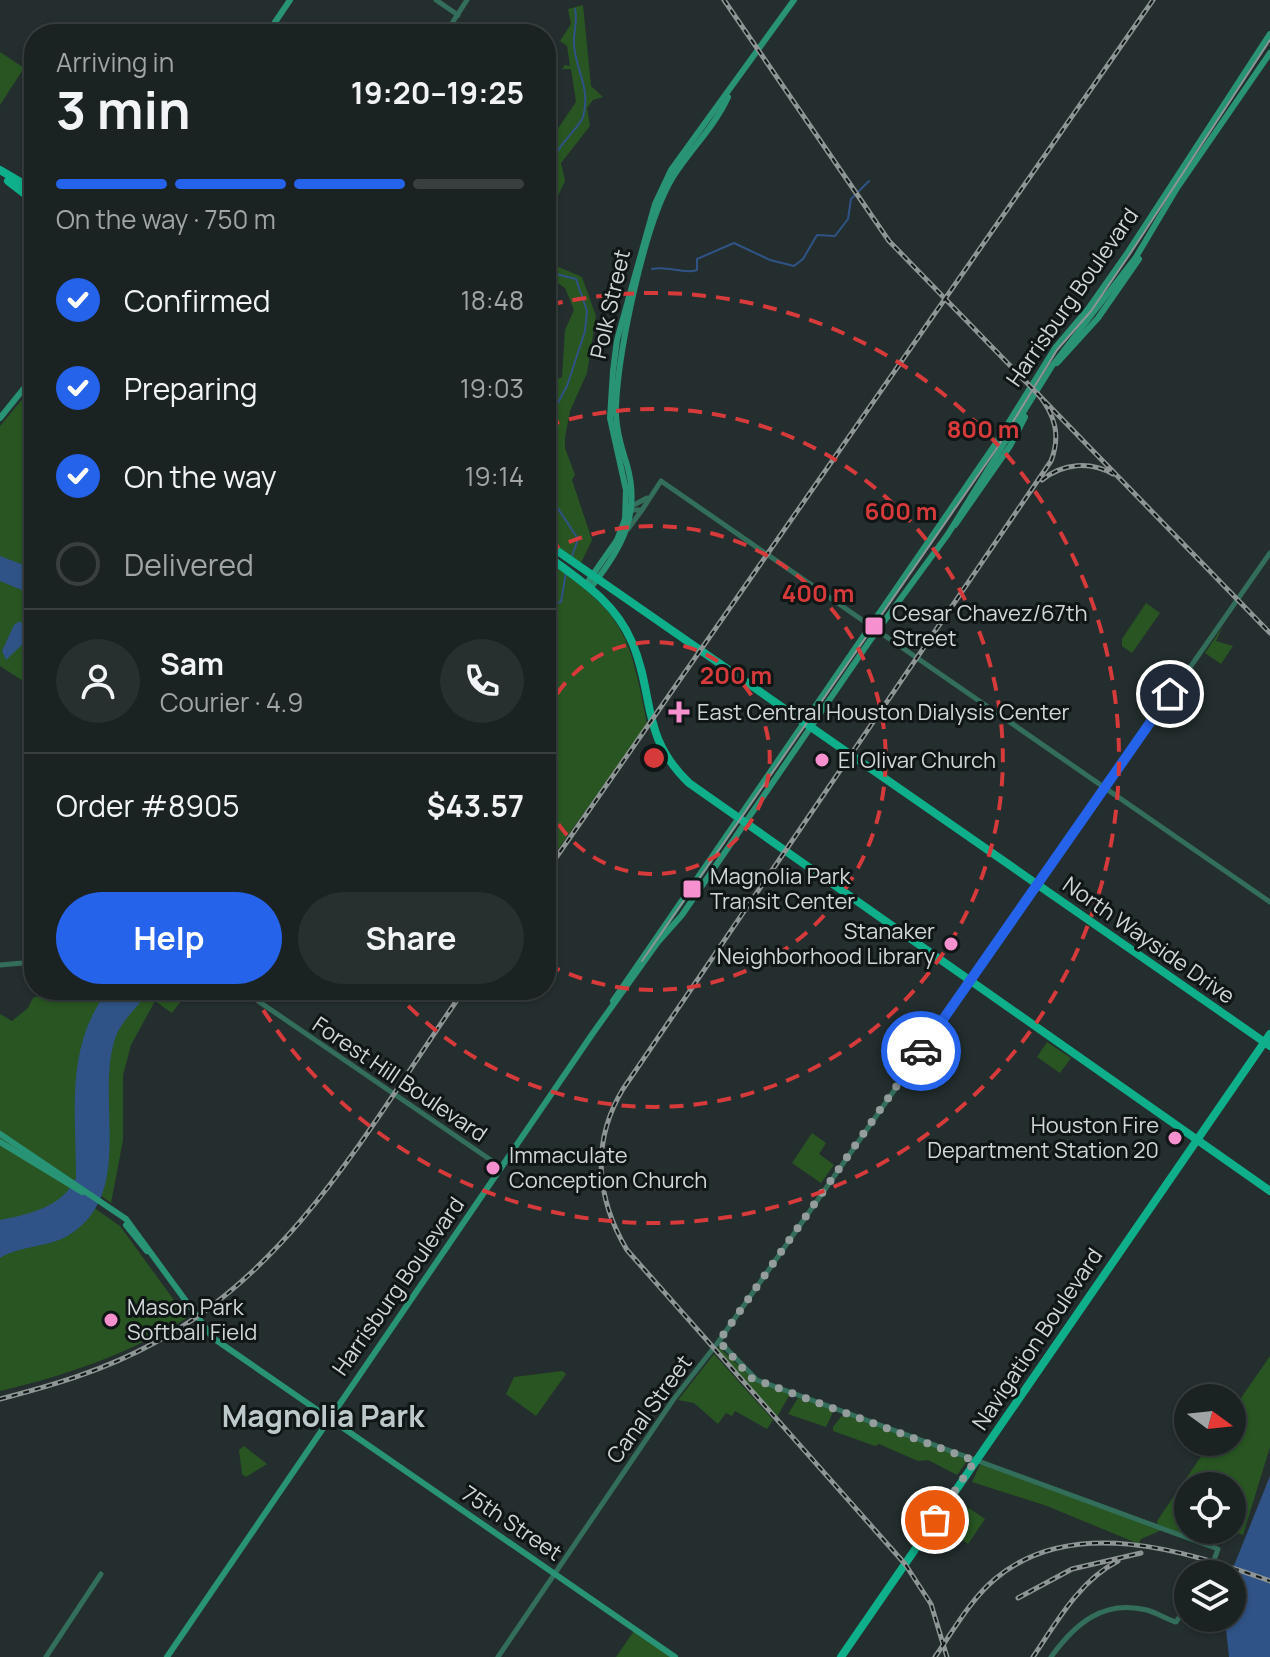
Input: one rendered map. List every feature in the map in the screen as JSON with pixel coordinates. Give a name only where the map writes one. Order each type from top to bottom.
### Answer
[{"type":"main road","points":[[274,24],[290,0]]},
{"type":"main road","name":"Polk Street","points":[[592,582],[628,529],[630,509],[609,409],[614,356],[657,205],[685,155],[794,0]]},
{"type":"main road","name":"Harrisburg Boulevard","points":[[167,1657],[606,1014],[808,724],[948,534],[1052,366],[1270,34]]},
{"type":"main road","name":"Harrisburg Boulevard","points":[[808,724],[870,623],[988,455],[1055,348],[1078,328],[1136,257],[1162,213],[1270,53]]},
{"type":"main road","points":[[4,176],[24,187]]},
{"type":"main road","points":[[4,176],[24,187]]},
{"type":"main road","points":[[945,515],[1010,417],[1037,383],[1045,357],[1083,310],[1169,185]]},
{"type":"main road","points":[[948,534],[1010,446],[1032,397],[1055,365],[1103,311],[1140,257],[1162,213]]},
{"type":"main road","points":[[1045,357],[1055,365]]},
{"type":"main road","points":[[0,418],[24,388]]},
{"type":"main road","name":"Polk Street","points":[[592,582],[630,509]]},
{"type":"main road","points":[[556,554],[562,561]]},
{"type":"main road","points":[[556,559],[562,561]]},
{"type":"main road","name":"North Wayside Drive","points":[[562,561],[808,724],[1269,1041]]},
{"type":"main road","points":[[592,582],[612,608],[633,645],[647,711],[673,768],[742,822],[1270,1191]]},
{"type":"main road","name":"Navigation Boulevard","points":[[841,1657],[1269,1041]]},
{"type":"main road","points":[[0,1134],[65,1179]]},
{"type":"main road","points":[[0,1142],[65,1179]]},
{"type":"main road","name":"75th Street","points":[[65,1179],[105,1205],[123,1221],[153,1256],[213,1338],[675,1657]]},
{"type":"street","points":[[436,0],[458,15]]},
{"type":"street","points":[[452,24],[467,0]]},
{"type":"street","points":[[628,529],[661,481],[878,628],[1270,902]]},
{"type":"street","points":[[630,509],[651,495]]},
{"type":"street","points":[[630,509],[642,510]]},
{"type":"street","name":"Canal Street","points":[[498,1657],[673,1400],[719,1341],[1270,553]]},
{"type":"street","points":[[0,965],[24,963]]},
{"type":"street","name":"Forest Hill Boulevard","points":[[257,1000],[501,1167]]},
{"type":"street","points":[[719,1341],[751,1378],[1218,1549],[1214,1560]]},
{"type":"street","points":[[46,1657],[101,1574]]},
{"type":"street","points":[[1051,1657],[1073,1628],[1103,1611],[1139,1609],[1174,1621]]},
{"type":"green space","points":[[583,5],[591,86],[603,97],[593,100],[587,108],[590,126],[561,163],[565,181],[556,200],[556,131],[576,102],[571,69],[562,69],[565,65],[570,66],[567,46],[560,41],[571,24],[568,9]]},
{"type":"green space","points":[[0,52],[24,68],[0,105]]},
{"type":"green space","points":[[556,266],[582,277],[596,316],[587,373],[570,411],[565,437],[565,448],[575,475],[572,480],[592,540],[581,563],[556,546],[556,380],[562,377],[565,330],[574,310],[565,288],[556,282]]},
{"type":"green space","points":[[24,397],[24,682],[0,666],[0,426]]},
{"type":"green space","points":[[556,567],[593,596],[619,628],[635,667],[647,724],[556,852]]},
{"type":"green space","points":[[1146,603],[1160,613],[1132,653],[1122,646],[1122,639]]},
{"type":"green space","points":[[1223,626],[1216,641],[1233,646],[1221,664],[1205,653]]},
{"type":"green space","points":[[32,1000],[182,1000],[172,1013],[155,1001],[131,1045],[123,1075],[123,1140],[111,1203],[77,1178],[70,1191],[120,1226],[187,1318],[97,1362],[0,1391],[0,1014],[12,1021],[28,1008]]},
{"type":"green space","points":[[1047,1042],[1071,1058],[1060,1073],[1037,1057]]},
{"type":"green space","points":[[812,1133],[826,1143],[819,1154],[834,1165],[821,1183],[792,1163]]},
{"type":"green space","points":[[719,1347],[755,1381],[790,1394],[777,1417],[717,1351]]},
{"type":"green space","points":[[714,1354],[773,1420],[767,1429],[735,1411],[732,1416],[726,1413],[718,1424],[694,1403],[678,1400]]},
{"type":"green space","points":[[1270,1356],[1270,1447],[1246,1525],[1246,1472],[1190,1472],[1201,1456],[1246,1456],[1246,1391]]},
{"type":"green space","points":[[562,1371],[566,1374],[536,1416],[506,1394],[514,1377]]},
{"type":"green space","points":[[798,1398],[834,1410],[826,1427],[788,1414]]},
{"type":"green space","points":[[844,1413],[967,1461],[957,1475],[928,1460],[918,1461],[879,1444],[875,1446],[833,1431]]},
{"type":"green space","points":[[244,1446],[267,1464],[246,1477],[242,1474],[239,1450]]},
{"type":"green space","points":[[980,1465],[1162,1530],[1141,1539],[1139,1544],[1047,1506],[972,1482]]},
{"type":"green space","points":[[1174,1496],[1174,1531],[1158,1525],[1157,1521]]},
{"type":"green space","points":[[953,1504],[964,1516],[969,1508],[985,1519],[968,1544],[939,1524]]},
{"type":"green space","points":[[634,1631],[669,1656],[669,1657],[616,1657]]},
{"type":"water","points":[[0,556],[24,565],[24,591],[0,581]]},
{"type":"water","points":[[20,621],[24,626],[24,643],[6,660],[2,651],[14,625]]},
{"type":"water","points":[[102,1000],[143,1000],[118,1033],[110,1063],[110,1144],[102,1196],[89,1217],[69,1235],[0,1258],[0,1220],[44,1208],[62,1196],[76,1178],[76,1080],[79,1056],[94,1012]]},
{"type":"water","points":[[1270,1476],[1270,1657],[1229,1657],[1226,1632],[1246,1632],[1246,1560],[1236,1560],[1243,1544],[1246,1544],[1246,1536]]},
{"type":"waterway","points":[[556,154],[583,117],[585,106],[584,88],[575,55],[575,9]]},
{"type":"waterway","points":[[652,269],[697,270],[697,259],[734,243],[770,260],[794,266],[803,259],[817,235],[835,236],[848,219],[851,199],[869,181]]},
{"type":"waterway","points":[[556,274],[576,279],[587,311],[585,331],[567,386],[556,406]]},
{"type":"waterway","points":[[556,502],[578,539],[571,559]]},
{"type":"waterway","points":[[556,603],[561,602],[566,572]]},
{"type":"tram line","points":[[642,961],[997,448],[1057,350],[1091,311],[1130,254],[1270,40]]},
{"type":"railway","points":[[724,0],[889,241],[1270,633]]},
{"type":"railway","points":[[556,858],[1153,0]]},
{"type":"railway","points":[[947,1657],[931,1604],[905,1564],[627,1250],[609,1210],[601,1170],[602,1150],[606,1129],[623,1089],[1051,461],[1056,443],[1055,426],[1038,394]]},
{"type":"railway","points":[[1042,480],[1059,470],[1077,466],[1095,467],[1113,474]]},
{"type":"railway","points":[[0,1399],[79,1376],[136,1353],[204,1312],[250,1274],[291,1232],[329,1186],[457,1000]]},
{"type":"railway","points":[[935,1657],[970,1606],[995,1579],[1026,1559],[1059,1548],[1094,1543],[1130,1544],[1203,1559],[1270,1581]]},
{"type":"railway","points":[[1018,1598],[1072,1569],[1141,1553]]},
{"type":"railway","points":[[1033,1657],[1080,1591],[1118,1561]]},
{"type":"way so far","points":[[921,1051],[719,1341],[751,1378],[975,1461],[935,1520]]},
{"type":"place","name":"Cesar Chavez/67th Street","points":[[874,626]]},
{"type":"place","name":"East Central Houston Dialysis Center","points":[[679,712]]},
{"type":"place","name":"El Olivar Church","points":[[822,760]]},
{"type":"place","name":"Magnolia Park Transit Center","points":[[692,889]]},
{"type":"place","name":"Stanaker Neighborhood Library","points":[[951,944]]},
{"type":"place","name":"Houston Fire Department Station 20","points":[[1175,1138]]},
{"type":"place","name":"Immaculate Conception Church","points":[[493,1168]]},
{"type":"place","name":"Mason Park Softball Field","points":[[111,1320]]},
{"type":"district","name":"Magnolia Park","points":[[323,1415]]},
{"type":"route","points":[[921,1051],[1170,694]]}]
